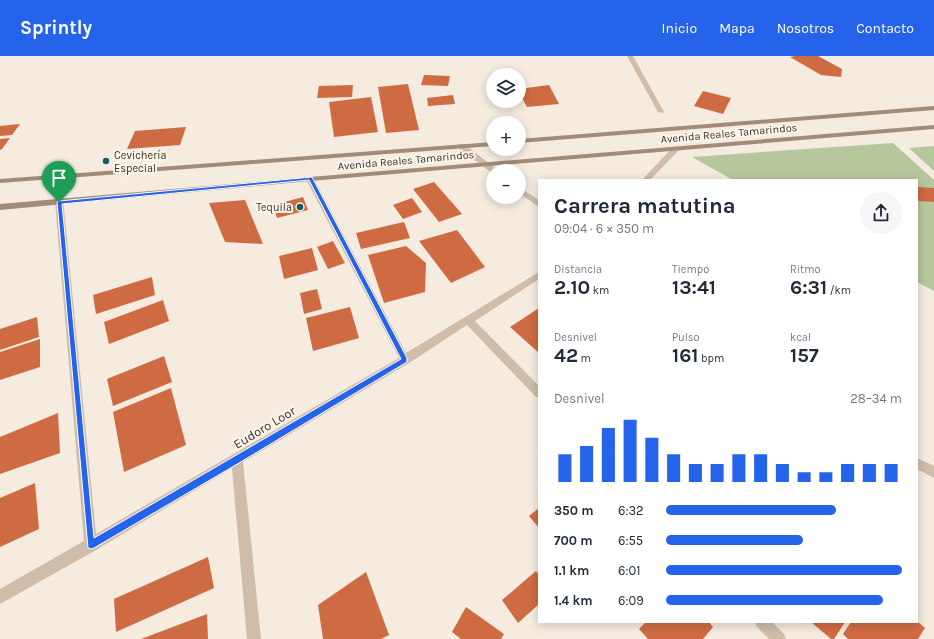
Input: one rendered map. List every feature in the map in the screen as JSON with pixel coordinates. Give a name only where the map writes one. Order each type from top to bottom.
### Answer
[{"type":"main road","name":"Avenida Reales Tamarindos","points":[[526,140],[934,108]]},
{"type":"main road","name":"Avenida Reales Tamarindos","points":[[0,207],[310,178],[934,127]]},
{"type":"main road","name":"Avenida Reales Tamarindos","points":[[0,182],[486,144]]},
{"type":"street","points":[[630,56],[660,112]]},
{"type":"street","points":[[462,146],[486,164]]},
{"type":"street","points":[[647,179],[676,149]]},
{"type":"street","points":[[57,178],[91,545]]},
{"type":"street","points":[[310,178],[405,360]]},
{"type":"street","points":[[526,194],[538,203]]},
{"type":"street","name":"Eudoro Loor","points":[[0,597],[237,460],[405,360],[538,276]]},
{"type":"street","points":[[468,320],[538,392]]},
{"type":"street","points":[[237,460],[254,639]]},
{"type":"street","points":[[918,464],[934,472]]},
{"type":"street","points":[[763,623],[779,639]]},
{"type":"green space","points":[[893,143],[934,180],[934,291],[918,283],[918,179],[731,179],[692,157]]},
{"type":"green space","points":[[934,146],[934,171],[909,148]]},
{"type":"building","points":[[818,56],[842,69],[841,77],[821,75],[790,57]]},
{"type":"building","points":[[424,75],[450,76],[448,86],[421,85]]},
{"type":"building","points":[[408,84],[419,130],[386,133],[378,87]]},
{"type":"building","points":[[353,85],[352,97],[317,98],[319,86]]},
{"type":"building","points":[[549,85],[559,104],[527,107],[526,88]]},
{"type":"building","points":[[703,91],[731,98],[723,114],[694,106]]},
{"type":"building","points":[[453,95],[455,104],[428,106],[427,98]]},
{"type":"building","points":[[371,97],[378,132],[334,137],[329,102]]},
{"type":"building","points":[[20,124],[12,135],[0,136],[0,126]]},
{"type":"building","points":[[186,127],[180,145],[127,149],[135,131]]},
{"type":"building","points":[[10,138],[2,149],[0,150],[0,139]]},
{"type":"building","points":[[434,182],[462,214],[439,222],[413,189]]},
{"type":"building","points":[[918,187],[934,188],[934,202],[919,201]]},
{"type":"building","points":[[303,197],[308,210],[277,218],[273,205]]},
{"type":"building","points":[[412,198],[422,212],[403,219],[393,205]]},
{"type":"building","points":[[245,200],[263,244],[225,242],[209,203]]},
{"type":"building","points":[[404,222],[410,238],[361,249],[356,233]]},
{"type":"building","points":[[457,230],[485,267],[451,283],[419,241]]},
{"type":"building","points":[[333,241],[345,263],[328,269],[317,247]]},
{"type":"building","points":[[406,246],[426,263],[425,292],[384,303],[368,255]]},
{"type":"building","points":[[312,248],[318,270],[284,279],[279,256]]},
{"type":"building","points":[[152,277],[155,295],[96,314],[93,295]]},
{"type":"building","points":[[317,289],[322,309],[304,314],[300,293]]},
{"type":"building","points":[[163,300],[169,321],[109,344],[104,322]]},
{"type":"building","points":[[350,307],[359,338],[313,351],[306,318]]},
{"type":"building","points":[[538,309],[538,352],[510,327]]},
{"type":"building","points":[[37,317],[39,337],[0,350],[0,329]]},
{"type":"building","points":[[40,339],[40,367],[0,380],[0,352]]},
{"type":"building","points":[[164,356],[172,382],[113,406],[107,379]]},
{"type":"building","points":[[171,388],[186,445],[124,472],[113,412]]},
{"type":"building","points":[[58,413],[60,453],[0,474],[0,437]]},
{"type":"building","points":[[35,483],[39,529],[0,547],[0,498]]},
{"type":"building","points":[[538,509],[538,527],[529,516]]},
{"type":"building","points":[[208,557],[214,588],[116,632],[114,599]]},
{"type":"building","points":[[536,571],[538,574],[538,605],[518,623],[502,600]]},
{"type":"building","points":[[366,572],[389,635],[381,639],[323,639],[318,605]]},
{"type":"building","points":[[466,607],[504,634],[501,639],[461,639],[452,632]]},
{"type":"building","points":[[207,614],[208,639],[141,639]]},
{"type":"building","points":[[918,622],[925,628],[918,639],[848,639],[843,634],[850,623]]},
{"type":"building","points":[[645,623],[710,623],[713,627],[703,639],[648,639],[639,629]]},
{"type":"building","points":[[812,623],[844,623],[834,639],[831,639]]},
{"type":"place","name":"Cevichería Especial","points":[[106,161]]},
{"type":"place","name":"Tequila","points":[[300,207]]},
{"type":"route","points":[[310,178],[405,360],[91,545],[59,202],[310,178]]}]
